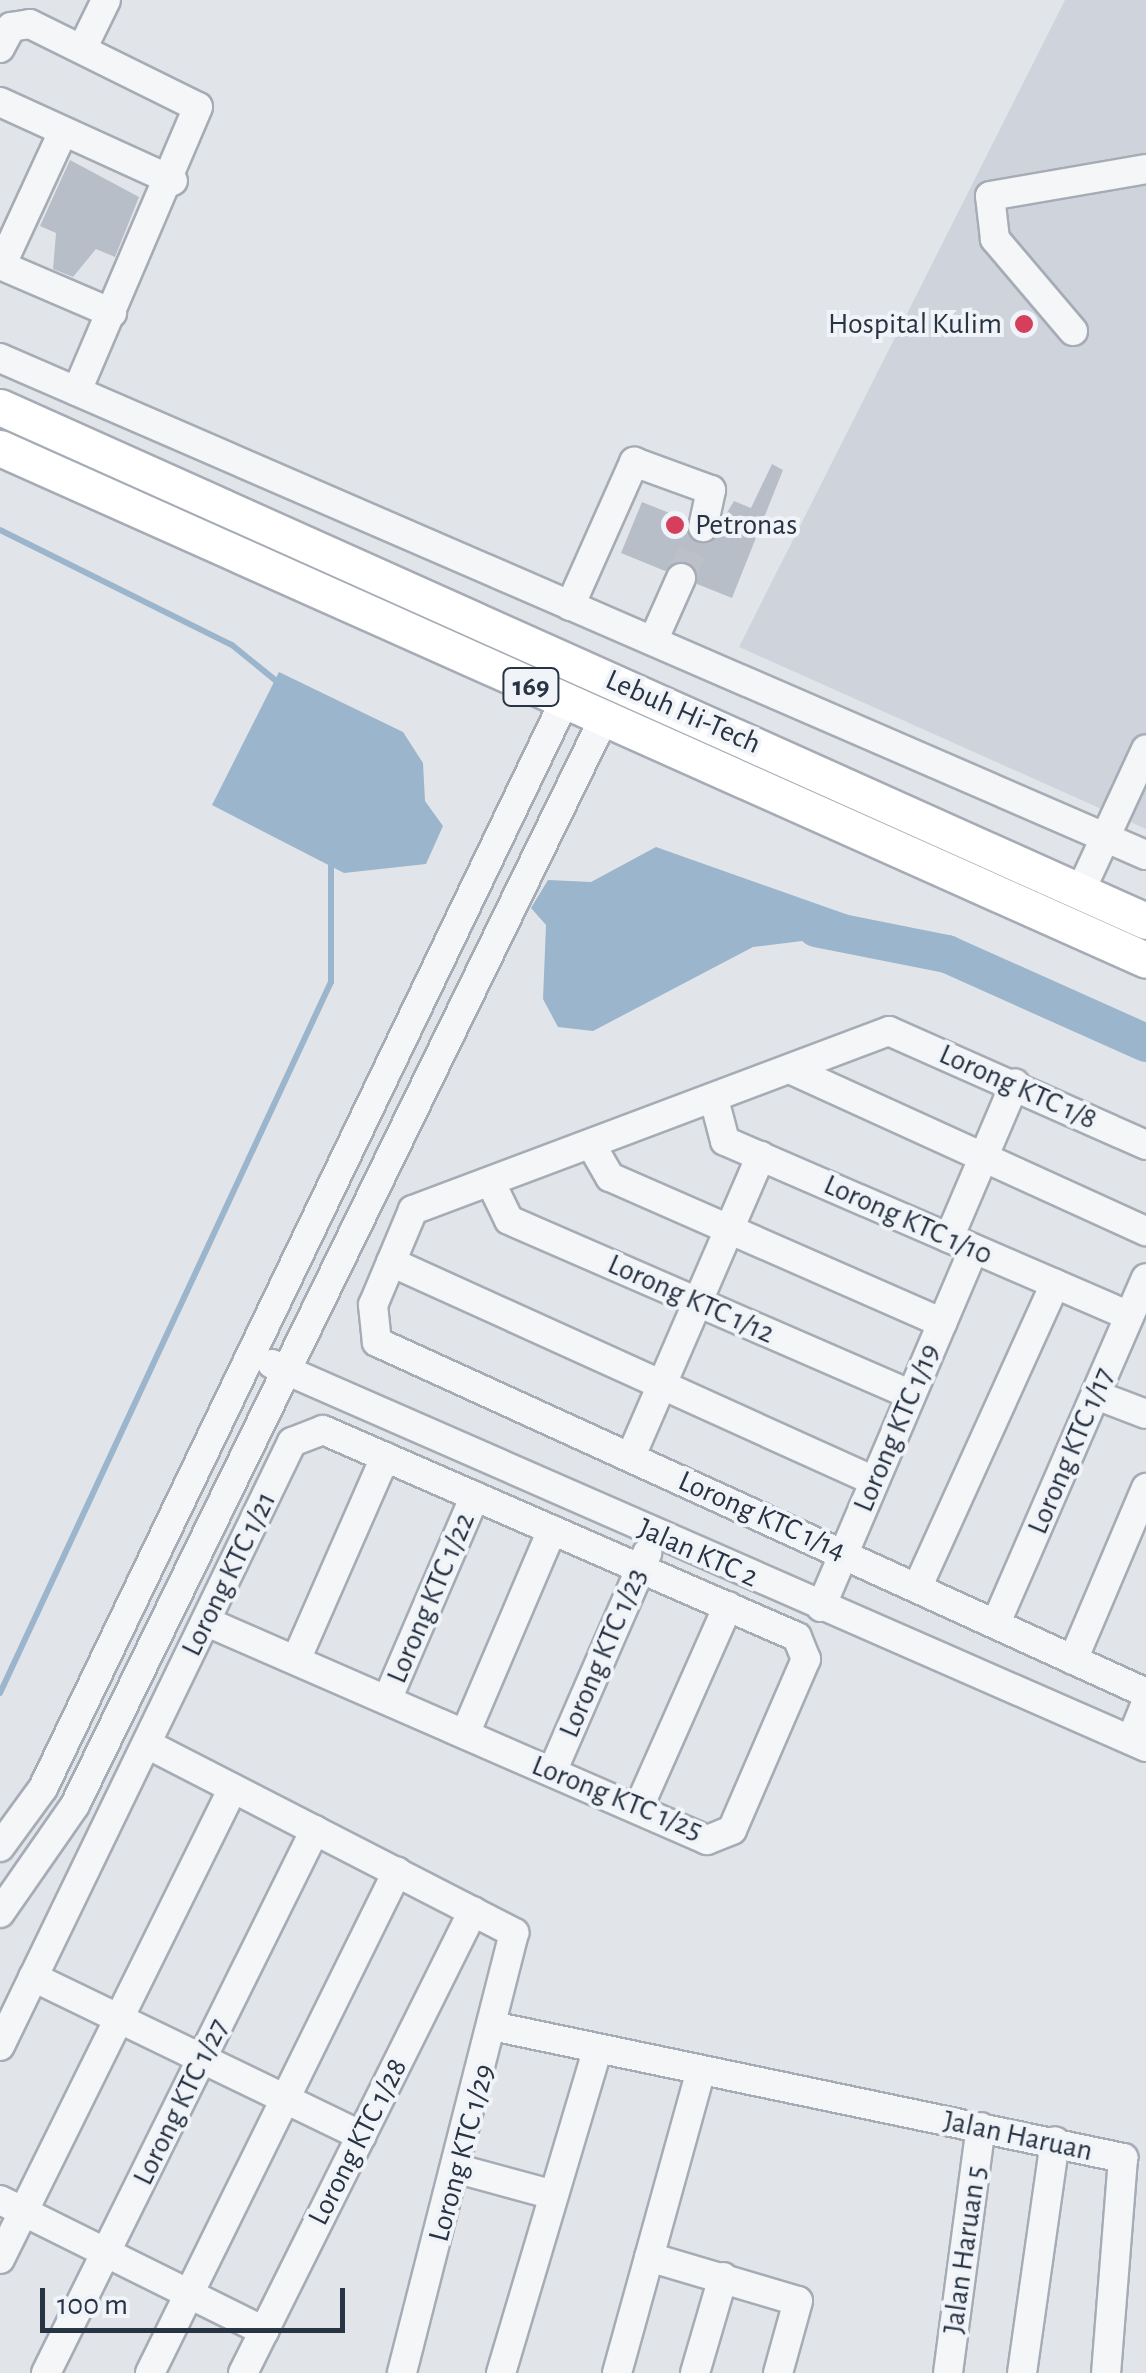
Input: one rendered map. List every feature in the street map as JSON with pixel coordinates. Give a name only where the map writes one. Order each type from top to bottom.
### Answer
[{"type":"main road","name":"Lebuh Hi-Tech","points":[[0,407],[1084,885],[1146,921]]},
{"type":"main road","name":"Lebuh Hi-Tech","points":[[0,448],[603,720],[1084,885],[1146,960]]},
{"type":"street","points":[[83,47],[106,0]]},
{"type":"street","points":[[0,48],[20,23],[83,47],[198,107],[173,181],[77,391]]},
{"type":"street","points":[[0,102],[173,181]]},
{"type":"street","points":[[64,132],[1,266],[112,313]]},
{"type":"street","points":[[1074,330],[996,240],[990,196],[1146,169]]},
{"type":"street","points":[[0,358],[653,642],[1084,885]]},
{"type":"street","points":[[570,606],[634,462],[711,490],[703,526]]},
{"type":"street","points":[[653,642],[681,578]]},
{"type":"street","points":[[488,623],[515,584]]},
{"type":"street","points":[[0,1847],[43,1788],[564,702]]},
{"type":"street","points":[[0,1913],[76,1805],[603,720]]},
{"type":"street","points":[[1084,885],[1146,749]]},
{"type":"street","points":[[1084,885],[1146,855]]},
{"type":"street","name":"Lorong KTC 1/8","points":[[792,1070],[889,1031],[1015,1083],[1146,1144]]},
{"type":"street","points":[[874,1481],[391,1262],[413,1210],[792,1070],[1146,1230]]},
{"type":"street","name":"Lorong KTC 1/19","points":[[821,1607],[942,1323],[982,1156],[1015,1083]]},
{"type":"street","name":"Lorong KTC 1/10","points":[[714,1099],[726,1141],[1130,1316]]},
{"type":"street","points":[[592,1146],[610,1178],[942,1323]]},
{"type":"street","points":[[631,1456],[694,1300],[761,1156]]},
{"type":"street","name":"Lorong KTC 1/12","points":[[491,1183],[509,1220],[911,1395]]},
{"type":"street","name":"Lorong KTC 1/14","points":[[391,1262],[373,1305],[377,1342],[1146,1693]]},
{"type":"street","name":"Lorong KTC 1/17","points":[[996,1623],[1146,1278]]},
{"type":"street","points":[[918,1586],[1055,1284]]},
{"type":"street","name":"Jalan KTC 2","points":[[253,1355],[655,1535],[1138,1743]]},
{"type":"street","points":[[1096,1394],[1146,1414]]},
{"type":"street","name":"Lorong KTC 1/21","points":[[0,2046],[292,1442],[323,1430],[640,1568]]},
{"type":"street","points":[[296,1660],[386,1457]]},
{"type":"street","points":[[1073,1660],[1146,1488]]},
{"type":"street","name":"Lorong KTC 1/22","points":[[387,1700],[474,1496]]},
{"type":"street","points":[[464,1734],[552,1530]]},
{"type":"street","name":"Lorong KTC 1/23","points":[[552,1772],[655,1535]]},
{"type":"street","name":"Lorong KTC 1/25","points":[[206,1622],[708,1840],[732,1830],[806,1659],[797,1636],[640,1568]]},
{"type":"street","points":[[638,1809],[728,1606]]},
{"type":"street","points":[[1138,1743],[1146,1703]]},
{"type":"street","points":[[147,1744],[474,1911]]},
{"type":"street","points":[[0,2259],[12,2205],[117,2017],[233,1788]]},
{"type":"street","name":"Lorong KTC 1/27","points":[[46,2373],[315,1830]]},
{"type":"street","points":[[150,2373],[397,1872]]},
{"type":"street","name":"Lorong KTC 1/29","points":[[402,2373],[497,2027],[514,1932],[474,1911]]},
{"type":"street","name":"Lorong KTC 1/28","points":[[243,2373],[474,1911]]},
{"type":"street","points":[[33,1977],[362,2136]]},
{"type":"street","name":"Jalan Haruan","points":[[497,2027],[700,2074],[1055,2141],[1122,2158],[1128,2169],[1106,2373]]},
{"type":"street","points":[[501,2373],[597,2050]]},
{"type":"street","points":[[617,2373],[700,2074]]},
{"type":"street","name":"Jalan Haruan 5","points":[[948,2373],[981,2127]]},
{"type":"street","points":[[1022,2373],[1055,2141]]},
{"type":"street","points":[[458,2169],[554,2194]]},
{"type":"street","points":[[12,2205],[264,2330]]},
{"type":"street","points":[[650,2257],[798,2301],[778,2373]]},
{"type":"street","points":[[695,2373],[724,2277]]},
{"type":"shaded area","name":"Hospital Kulim","points":[[1065,0],[1146,0],[1146,829],[739,647]]},
{"type":"water","points":[[279,672],[403,732],[423,763],[425,801],[443,826],[426,864],[344,873],[212,805]]},
{"type":"water","points":[[656,847],[871,923],[863,947],[818,939],[753,947],[593,1031],[558,1027],[543,999],[546,925],[531,908],[548,880],[591,882]]},
{"type":"building","points":[[70,160],[139,197],[115,257],[96,249],[73,277],[53,269],[56,233],[40,226]]},
{"type":"building","points":[[772,464],[783,470],[732,598],[697,584],[687,562],[665,571],[621,553],[642,502],[687,520],[691,539],[709,543],[734,501],[751,508]]},
{"type":"waterway","points":[[0,530],[232,645],[280,684]]},
{"type":"waterway","points":[[0,1693],[331,982],[331,862]]},
{"type":"waterway","points":[[816,928],[947,954],[1146,1043]]},
{"type":"tunnel","points":[[681,578],[703,527]]},
{"type":"place","name":"Hospital Kulim","points":[[1024,324]]},
{"type":"place","name":"Petronas","points":[[675,525]]}]
